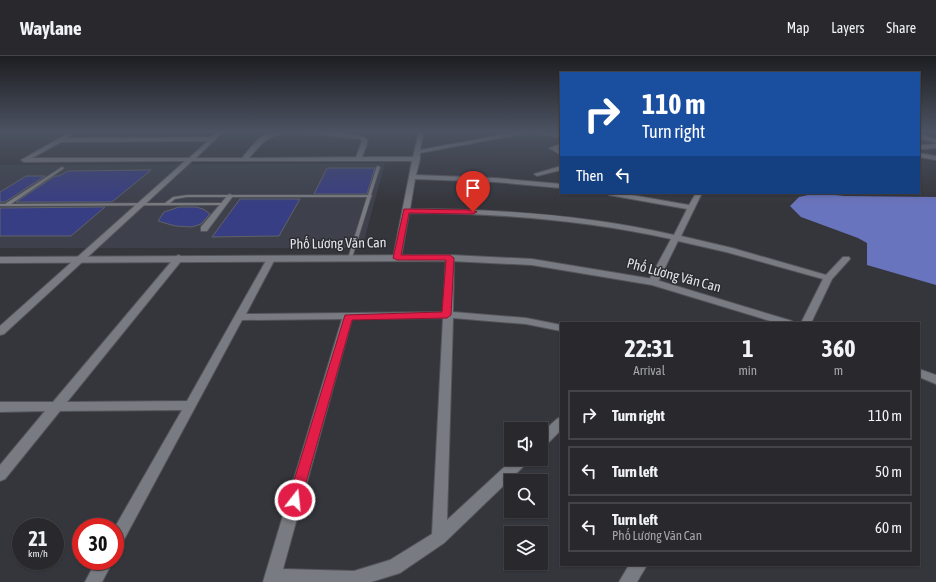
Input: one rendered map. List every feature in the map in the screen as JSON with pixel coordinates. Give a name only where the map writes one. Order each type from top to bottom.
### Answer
[{"type":"street","points":[[32,156],[24,160],[358,159],[410,156]]},
{"type":"street","points":[[0,332],[194,156]]},
{"type":"street","points":[[244,159],[247,156]]},
{"type":"street","points":[[397,258],[418,156]]},
{"type":"street","points":[[920,156],[936,158]]},
{"type":"street","points":[[537,174],[560,168]]},
{"type":"street","points":[[414,177],[495,180],[560,186]]},
{"type":"street","points":[[614,194],[691,208]]},
{"type":"street","points":[[653,282],[698,194]]},
{"type":"street","points":[[204,229],[230,196]]},
{"type":"street","points":[[406,211],[521,214],[619,226],[676,237],[757,257],[828,278]]},
{"type":"street","points":[[0,476],[179,258]]},
{"type":"street","name":"Phố Lương Văn Can","points":[[0,260],[179,258],[450,258],[532,262],[653,282],[785,322]]},
{"type":"street","points":[[439,538],[450,258]]},
{"type":"street","points":[[124,525],[271,259]]},
{"type":"street","points":[[806,322],[828,278],[846,259]]},
{"type":"street","points":[[238,317],[447,315],[526,322],[560,328]]},
{"type":"street","points":[[348,317],[272,579],[354,579],[394,567],[439,538],[515,466]]},
{"type":"street","points":[[920,373],[936,380]]},
{"type":"street","points":[[0,407],[190,404]]},
{"type":"street","points":[[548,434],[560,423]]},
{"type":"street","points":[[627,582],[638,566]]},
{"type":"street","points":[[93,582],[100,570]]},
{"type":"lane","points":[[350,258],[378,167]]},
{"type":"lane","points":[[6,205],[62,168]]},
{"type":"lane","points":[[166,204],[174,198],[179,197],[370,196]]},
{"type":"lane","points":[[0,205],[138,206],[166,204],[223,204]]},
{"type":"shaded area","points":[[385,163],[362,248],[0,248],[0,165]]},
{"type":"water","points":[[812,194],[826,194],[844,196],[936,197],[936,285],[867,265],[867,243],[858,238],[801,217],[790,206],[799,197]]},
{"type":"building","points":[[327,168],[375,168],[367,194],[314,194]]},
{"type":"building","points":[[151,170],[112,202],[16,202],[55,176],[59,176],[68,171]]},
{"type":"building","points":[[26,176],[45,176],[5,202],[0,202],[0,192]]},
{"type":"building","points":[[240,199],[300,199],[279,236],[212,237]]},
{"type":"building","points":[[105,207],[71,236],[0,236],[0,208]]},
{"type":"building","points":[[179,207],[196,207],[203,209],[210,214],[201,224],[192,227],[175,226],[158,221],[164,212]]},
{"type":"route","points":[[295,500],[348,317],[447,315],[450,258],[397,258],[406,211],[473,212]]}]
